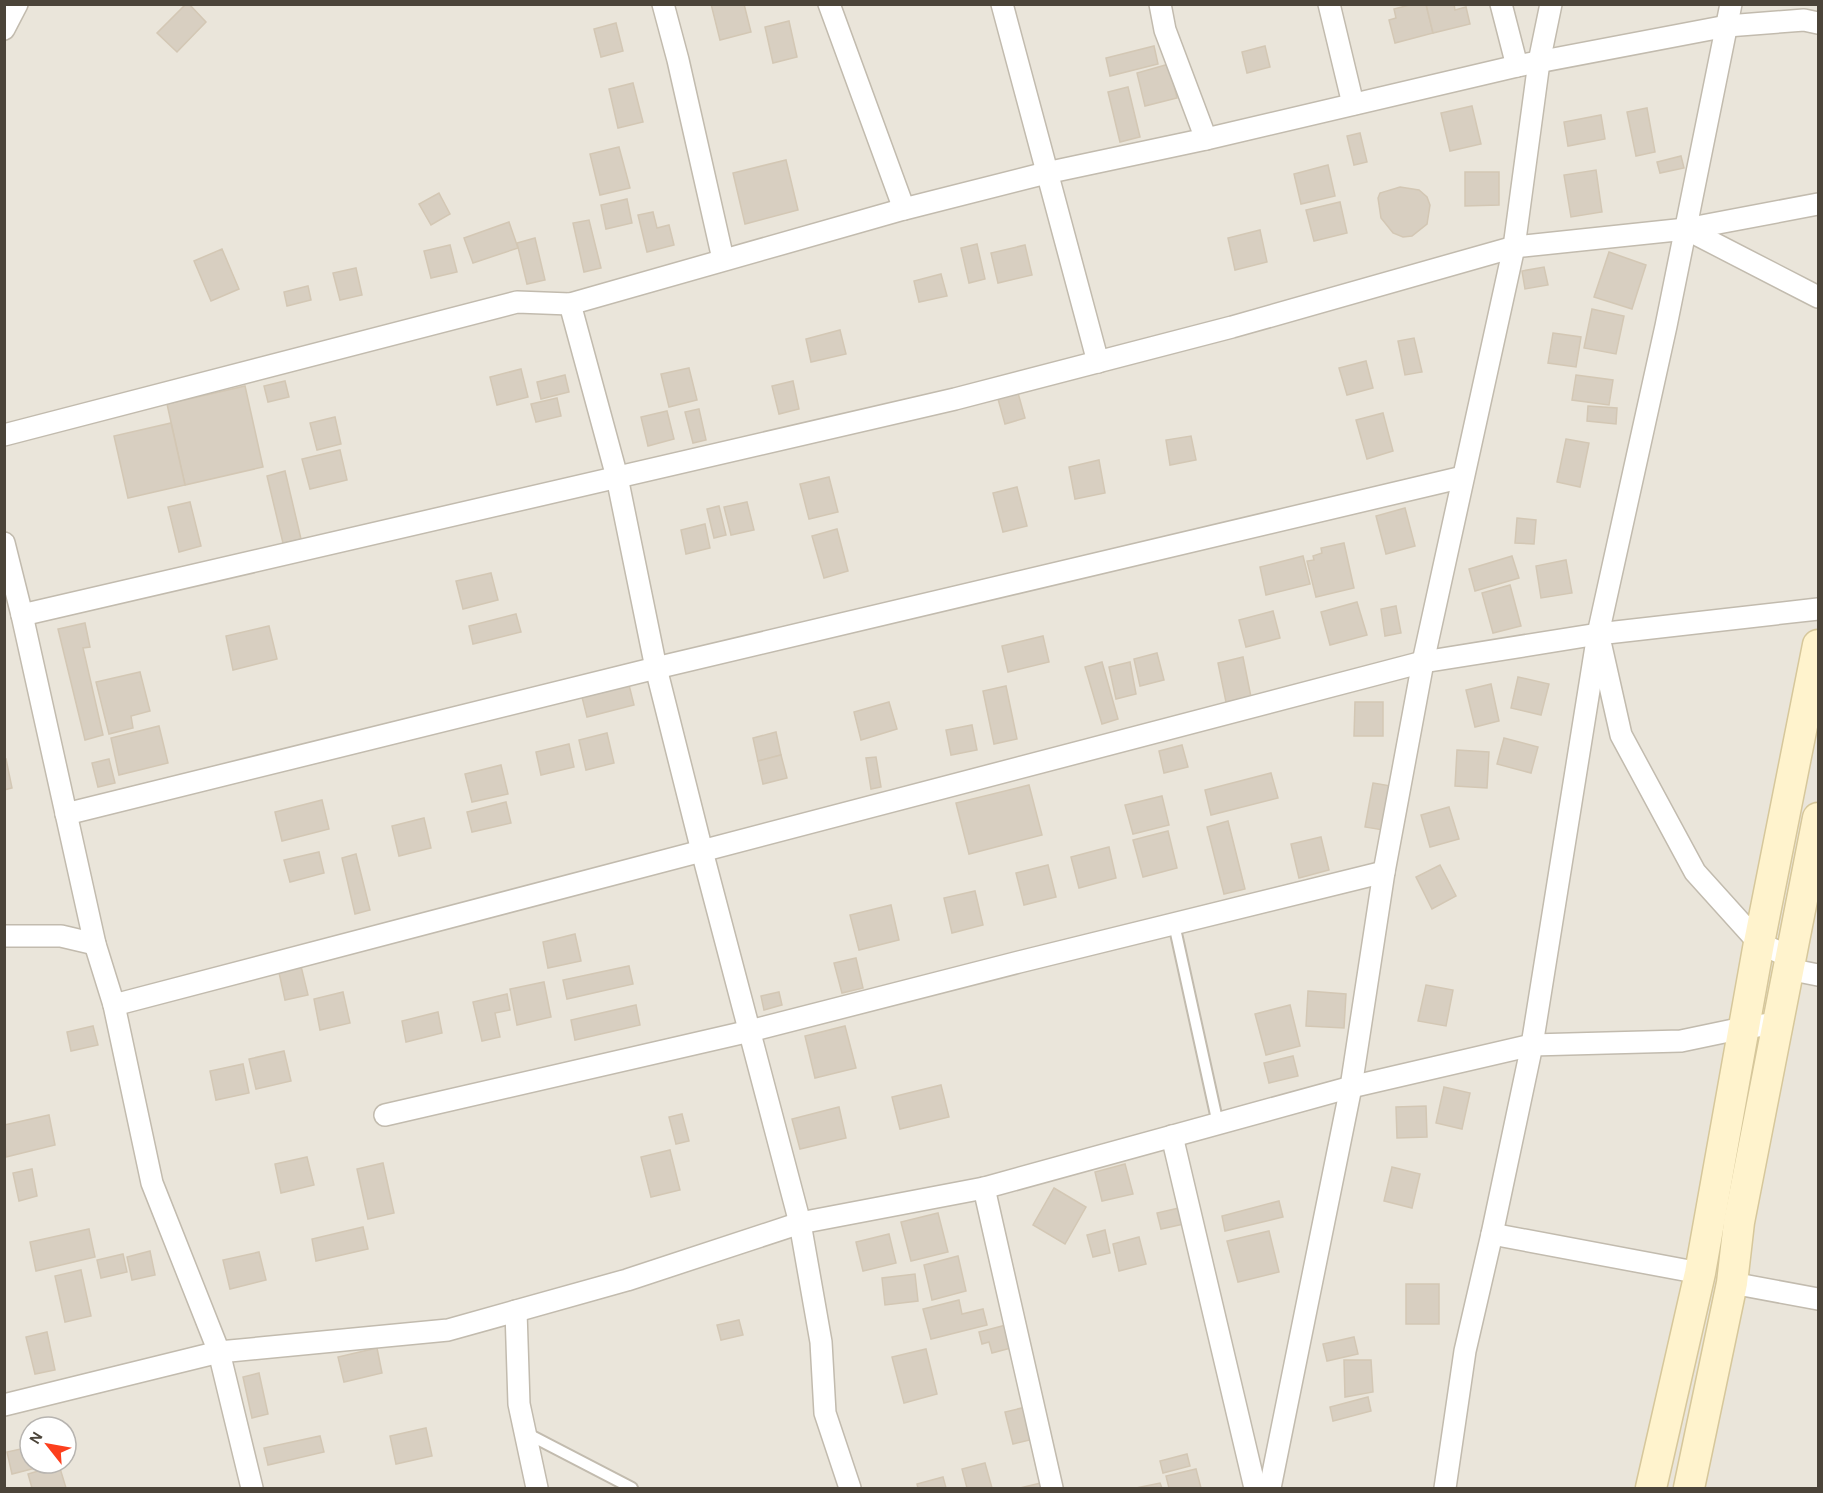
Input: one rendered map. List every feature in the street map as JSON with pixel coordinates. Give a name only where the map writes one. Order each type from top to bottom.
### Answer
[{"type":"main road","points":[[1651,1488],[1700,1273],[1743,1028],[1818,645]]},
{"type":"main road","points":[[1689,1488],[1732,1283],[1739,1222],[1789,963],[1812,889],[1818,818]]},
{"type":"street","points":[[4,29],[17,4]]},
{"type":"street","points":[[663,4],[723,259]]},
{"type":"street","points":[[829,4],[904,209]]},
{"type":"street","points":[[1002,4],[1098,362]]},
{"type":"street","points":[[1160,4],[1165,30],[1206,139]]},
{"type":"street","points":[[1329,4],[1353,104]]},
{"type":"street","points":[[1501,4],[1517,66]]},
{"type":"street","points":[[1270,1488],[1351,1087],[1384,872],[1423,662],[1514,247],[1539,62],[1551,4]]},
{"type":"street","points":[[1445,1488],[1465,1351],[1532,1046],[1598,634],[1686,229],[1731,4]]},
{"type":"street","points":[[4,435],[517,302],[570,304],[723,259],[1046,172],[1206,139],[1517,66],[1727,26],[1814,17]]},
{"type":"street","points":[[22,615],[955,399],[1232,327],[1514,247],[1686,229],[1818,204]]},
{"type":"street","points":[[1686,229],[1818,297]]},
{"type":"street","points":[[570,304],[617,477],[656,668],[800,1223],[821,1342],[825,1413],[850,1488]]},
{"type":"street","points":[[66,814],[656,668],[1463,477]]},
{"type":"street","points":[[4,543],[95,944],[114,1005],[152,1183],[219,1352],[252,1488]]},
{"type":"street","points":[[114,1005],[1423,662],[1598,634],[1818,609]]},
{"type":"street","points":[[1598,634],[1621,735],[1695,872],[1759,943],[1789,963],[1818,975]]},
{"type":"street","points":[[385,1115],[750,1031],[1384,872]]},
{"type":"street","points":[[4,936],[61,936],[95,944]]},
{"type":"street","points":[[4,1405],[219,1352],[448,1330],[627,1280],[800,1223],[984,1188],[1351,1087],[1532,1046],[1681,1041],[1778,1023]]},
{"type":"street","points":[[1172,1136],[1255,1488]]},
{"type":"street","points":[[984,1188],[1052,1488]]},
{"type":"street","points":[[1492,1234],[1700,1273]]},
{"type":"street","points":[[1732,1283],[1818,1299]]},
{"type":"street","points":[[516,1311],[519,1404],[537,1488]]},
{"type":"lane","points":[[1173,924],[1218,1124]]},
{"type":"lane","points":[[525,1433],[632,1488]]},
{"type":"shaded area","points":[[5,5],[1818,5],[1818,1488],[5,1488]]},
{"type":"building","points":[[186,4],[189,4],[206,22],[177,52],[157,33]]},
{"type":"building","points":[[711,4],[744,4],[751,32],[720,40]]},
{"type":"building","points":[[1413,4],[1426,4],[1433,33],[1395,43],[1389,20],[1396,18],[1394,9]]},
{"type":"building","points":[[1426,4],[1454,4],[1455,10],[1466,7],[1470,24],[1433,33]]},
{"type":"building","points":[[789,21],[797,57],[773,63],[765,27]]},
{"type":"building","points":[[616,23],[623,51],[601,57],[594,29]]},
{"type":"building","points":[[1154,46],[1158,64],[1110,76],[1106,58]]},
{"type":"building","points":[[1265,46],[1270,67],[1247,73],[1242,52]]},
{"type":"building","points":[[1169,64],[1177,98],[1145,106],[1137,73]]},
{"type":"building","points":[[633,83],[643,122],[618,128],[609,89]]},
{"type":"building","points":[[1128,87],[1140,137],[1120,142],[1108,92]]},
{"type":"building","points":[[1472,106],[1481,144],[1450,151],[1441,113]]},
{"type":"building","points":[[1647,108],[1655,152],[1636,156],[1627,112]]},
{"type":"building","points":[[1601,115],[1605,139],[1568,146],[1564,122]]},
{"type":"building","points":[[1360,133],[1367,162],[1354,165],[1347,136]]},
{"type":"building","points":[[619,147],[630,188],[600,195],[590,154]]},
{"type":"building","points":[[1681,156],[1684,168],[1660,173],[1657,162]]},
{"type":"building","points":[[786,160],[798,210],[745,224],[733,173]]},
{"type":"building","points":[[1328,165],[1335,196],[1301,204],[1294,174]]},
{"type":"building","points":[[1596,170],[1602,212],[1571,217],[1564,175]]},
{"type":"building","points":[[1465,172],[1499,172],[1499,205],[1465,206]]},
{"type":"building","points":[[1400,187],[1419,190],[1427,197],[1430,205],[1427,224],[1412,236],[1403,237],[1393,233],[1381,218],[1378,198],[1380,193]]},
{"type":"building","points":[[439,193],[450,214],[431,225],[419,204]]},
{"type":"building","points":[[627,199],[632,223],[606,229],[601,205]]},
{"type":"building","points":[[1340,202],[1347,233],[1314,241],[1306,210]]},
{"type":"building","points":[[653,212],[657,228],[669,225],[674,245],[647,252],[638,215]]},
{"type":"building","points":[[589,220],[601,268],[584,272],[573,223]]},
{"type":"building","points":[[509,222],[518,248],[473,263],[464,238]]},
{"type":"building","points":[[1260,230],[1267,262],[1235,270],[1228,238]]},
{"type":"building","points":[[535,238],[545,280],[527,284],[517,243]]},
{"type":"building","points":[[977,244],[985,279],[969,283],[961,248]]},
{"type":"building","points":[[450,245],[457,272],[431,278],[424,251]]},
{"type":"building","points":[[1025,245],[1032,275],[998,283],[991,253]]},
{"type":"building","points":[[222,249],[239,289],[211,301],[194,261]]},
{"type":"building","points":[[1609,252],[1646,265],[1632,309],[1594,297]]},
{"type":"building","points":[[1544,267],[1548,285],[1525,289],[1522,271]]},
{"type":"building","points":[[356,268],[362,295],[340,300],[333,273]]},
{"type":"building","points":[[941,274],[947,296],[919,302],[914,281]]},
{"type":"building","points":[[308,286],[311,300],[287,306],[284,292]]},
{"type":"building","points":[[1592,309],[1624,316],[1616,354],[1584,348]]},
{"type":"building","points":[[840,330],[846,354],[811,362],[806,339]]},
{"type":"building","points":[[1553,333],[1581,337],[1576,367],[1548,363]]},
{"type":"building","points":[[1414,338],[1422,372],[1405,375],[1398,341]]},
{"type":"building","points":[[1366,361],[1373,388],[1347,395],[1339,368]]},
{"type":"building","points":[[689,368],[697,400],[669,407],[661,374]]},
{"type":"building","points":[[521,369],[528,397],[497,405],[490,377]]},
{"type":"building","points":[[565,375],[569,392],[541,399],[537,382]]},
{"type":"building","points":[[1576,375],[1613,380],[1609,405],[1572,400]]},
{"type":"building","points":[[285,381],[289,397],[268,402],[264,386]]},
{"type":"building","points":[[793,381],[799,409],[779,414],[772,386]]},
{"type":"building","points":[[245,386],[263,467],[185,485],[167,404]]},
{"type":"building","points":[[1018,393],[1025,418],[1005,424],[998,399]]},
{"type":"building","points":[[557,398],[561,416],[536,422],[531,404]]},
{"type":"building","points":[[1588,406],[1617,408],[1616,424],[1587,421]]},
{"type":"building","points":[[699,409],[706,440],[693,443],[685,412]]},
{"type":"building","points":[[667,411],[674,439],[648,446],[641,417]]},
{"type":"building","points":[[1383,413],[1393,451],[1367,459],[1356,420]]},
{"type":"building","points":[[335,417],[341,444],[317,450],[310,423]]},
{"type":"building","points":[[171,423],[185,485],[128,498],[114,436]]},
{"type":"building","points":[[1191,436],[1196,460],[1170,465],[1166,440]]},
{"type":"building","points":[[1566,439],[1589,443],[1580,487],[1557,482]]},
{"type":"building","points":[[340,450],[347,480],[310,489],[302,459]]},
{"type":"building","points":[[1099,460],[1105,493],[1075,499],[1069,467]]},
{"type":"building","points":[[285,471],[301,539],[283,543],[267,476]]},
{"type":"building","points":[[829,477],[838,512],[809,519],[800,484]]},
{"type":"building","points":[[1017,487],[1027,526],[1003,532],[993,493]]},
{"type":"building","points":[[190,502],[201,546],[179,552],[168,507]]},
{"type":"building","points":[[747,502],[754,530],[731,535],[724,507]]},
{"type":"building","points":[[719,506],[726,535],[714,538],[707,509]]},
{"type":"building","points":[[1405,508],[1415,546],[1386,554],[1376,516]]},
{"type":"building","points":[[1517,518],[1536,520],[1534,544],[1515,543]]},
{"type":"building","points":[[705,524],[710,548],[686,554],[681,530]]},
{"type":"building","points":[[837,529],[848,571],[824,578],[812,536]]},
{"type":"building","points":[[1344,543],[1354,588],[1316,597],[1307,561],[1314,560],[1313,556],[1322,553],[1321,548]]},
{"type":"building","points":[[1303,556],[1310,584],[1266,595],[1260,567]]},
{"type":"building","points":[[1512,556],[1519,578],[1475,591],[1469,569]]},
{"type":"building","points":[[1566,560],[1572,593],[1541,598],[1536,566]]},
{"type":"building","points":[[491,573],[498,600],[463,609],[456,581]]},
{"type":"building","points":[[1510,585],[1521,626],[1493,633],[1482,593]]},
{"type":"building","points":[[1357,602],[1367,635],[1330,645],[1321,612]]},
{"type":"building","points":[[1396,606],[1401,633],[1385,636],[1381,609]]},
{"type":"building","points":[[1273,611],[1280,638],[1246,647],[1239,620]]},
{"type":"building","points":[[516,614],[521,632],[473,644],[469,626]]},
{"type":"building","points":[[85,623],[90,647],[83,648],[103,735],[85,740],[58,629]]},
{"type":"building","points":[[269,626],[277,659],[233,670],[226,636]]},
{"type":"building","points":[[1043,636],[1049,662],[1008,672],[1002,646]]},
{"type":"building","points":[[1157,653],[1164,680],[1140,686],[1134,659]]},
{"type":"building","points":[[1243,657],[1251,697],[1226,702],[1218,663]]},
{"type":"building","points":[[1102,662],[1118,719],[1102,724],[1085,667]]},
{"type":"building","points":[[1130,662],[1136,694],[1116,699],[1109,667]]},
{"type":"building","points":[[140,672],[150,711],[131,716],[133,728],[109,734],[96,682]]},
{"type":"building","points":[[1518,677],[1549,684],[1541,715],[1511,708]]},
{"type":"building","points":[[1491,684],[1499,721],[1475,727],[1466,690]]},
{"type":"building","points":[[629,685],[634,705],[587,717],[582,697]]},
{"type":"building","points":[[1006,686],[1017,739],[994,744],[983,691]]},
{"type":"building","points":[[889,702],[897,729],[861,740],[854,712]]},
{"type":"building","points":[[1355,702],[1383,702],[1383,736],[1354,736]]},
{"type":"building","points":[[972,725],[977,750],[951,755],[946,730]]},
{"type":"building","points":[[159,726],[168,763],[119,775],[111,738]]},
{"type":"building","points":[[776,732],[781,755],[758,761],[753,738]]},
{"type":"building","points":[[607,733],[614,763],[586,770],[579,740]]},
{"type":"building","points":[[1504,738],[1538,747],[1531,773],[1497,764]]},
{"type":"building","points":[[569,744],[574,767],[541,775],[536,752]]},
{"type":"building","points":[[1182,745],[1188,767],[1164,773],[1159,751]]},
{"type":"building","points":[[1457,750],[1489,752],[1487,788],[1455,786]]},
{"type":"building","points":[[781,755],[787,778],[763,784],[758,761]]},
{"type":"building","points":[[876,757],[881,787],[871,789],[866,758]]},
{"type":"building","points":[[6,759],[12,788],[4,790],[4,760]]},
{"type":"building","points":[[109,759],[115,783],[98,787],[92,763]]},
{"type":"building","points":[[501,765],[508,794],[472,802],[465,774]]},
{"type":"building","points":[[1271,773],[1278,798],[1211,815],[1205,790]]},
{"type":"building","points":[[1373,783],[1391,786],[1383,830],[1365,827]]},
{"type":"building","points":[[1029,785],[1042,835],[969,854],[956,803]]},
{"type":"building","points":[[1162,796],[1169,825],[1133,834],[1125,805]]},
{"type":"building","points":[[322,800],[329,829],[282,841],[275,812]]},
{"type":"building","points":[[506,802],[511,823],[472,832],[467,812]]},
{"type":"building","points":[[1449,807],[1459,839],[1430,847],[1421,815]]},
{"type":"building","points":[[424,818],[431,848],[399,856],[392,826]]},
{"type":"building","points":[[1228,821],[1245,889],[1224,894],[1207,827]]},
{"type":"building","points":[[1168,831],[1177,868],[1143,877],[1133,840]]},
{"type":"building","points":[[1321,837],[1329,870],[1299,878],[1291,844]]},
{"type":"building","points":[[1109,847],[1116,878],[1079,888],[1071,857]]},
{"type":"building","points":[[319,852],[324,873],[290,882],[284,860]]},
{"type":"building","points":[[356,854],[370,910],[355,914],[342,858]]},
{"type":"building","points":[[1048,865],[1056,897],[1024,905],[1016,873]]},
{"type":"building","points":[[1440,865],[1456,896],[1432,909],[1416,877]]},
{"type":"building","points":[[975,891],[983,925],[952,933],[944,898]]},
{"type":"building","points":[[891,905],[899,940],[859,950],[850,915]]},
{"type":"building","points":[[575,934],[581,961],[548,968],[543,942]]},
{"type":"building","points":[[856,958],[863,988],[842,993],[834,963]]},
{"type":"building","points":[[300,962],[308,995],[285,1000],[278,968]]},
{"type":"building","points":[[629,966],[633,984],[567,999],[563,980]]},
{"type":"building","points":[[544,982],[551,1017],[517,1025],[510,989]]},
{"type":"building","points":[[1426,985],[1453,990],[1446,1026],[1418,1021]]},
{"type":"building","points":[[1308,991],[1346,994],[1344,1028],[1306,1026]]},
{"type":"building","points":[[343,992],[350,1023],[320,1030],[314,999]]},
{"type":"building","points":[[779,992],[782,1005],[764,1010],[761,996]]},
{"type":"building","points":[[507,994],[510,1010],[495,1013],[500,1037],[482,1041],[473,1002]]},
{"type":"building","points":[[636,1005],[640,1025],[575,1040],[571,1020]]},
{"type":"building","points":[[1290,1005],[1300,1046],[1266,1055],[1255,1014]]},
{"type":"building","points":[[438,1012],[442,1033],[406,1042],[402,1021]]},
{"type":"building","points":[[93,1026],[98,1045],[71,1051],[67,1032]]},
{"type":"building","points":[[845,1026],[856,1068],[815,1078],[805,1036]]},
{"type":"building","points":[[284,1051],[291,1081],[256,1089],[249,1059]]},
{"type":"building","points":[[1293,1056],[1298,1076],[1269,1083],[1264,1063]]},
{"type":"building","points":[[243,1064],[249,1093],[216,1100],[210,1071]]},
{"type":"building","points":[[941,1085],[949,1117],[900,1129],[892,1097]]},
{"type":"building","points":[[1444,1087],[1470,1093],[1462,1129],[1436,1123]]},
{"type":"building","points":[[1426,1106],[1427,1137],[1397,1138],[1396,1107]]},
{"type":"building","points":[[839,1107],[846,1138],[800,1149],[792,1119]]},
{"type":"building","points":[[682,1114],[689,1141],[676,1144],[669,1117]]},
{"type":"building","points":[[49,1115],[55,1145],[6,1157],[4,1125]]},
{"type":"building","points":[[670,1150],[680,1190],[651,1197],[641,1157]]},
{"type":"building","points":[[307,1157],[314,1185],[281,1193],[275,1164]]},
{"type":"building","points":[[383,1163],[394,1213],[368,1219],[357,1169]]},
{"type":"building","points":[[1125,1164],[1133,1194],[1102,1201],[1095,1172]]},
{"type":"building","points":[[1392,1167],[1420,1174],[1412,1208],[1384,1201]]},
{"type":"building","points":[[32,1169],[37,1196],[19,1201],[13,1173]]},
{"type":"building","points":[[1054,1188],[1086,1207],[1065,1244],[1033,1225]]},
{"type":"building","points":[[1279,1201],[1283,1217],[1225,1231],[1222,1216]]},
{"type":"building","points":[[1179,1208],[1184,1224],[1161,1229],[1157,1213]]},
{"type":"building","points":[[938,1213],[948,1252],[911,1261],[901,1222]]},
{"type":"building","points":[[363,1227],[368,1249],[316,1261],[312,1239]]},
{"type":"building","points":[[89,1229],[95,1257],[36,1271],[30,1242]]},
{"type":"building","points":[[1105,1230],[1110,1253],[1093,1257],[1087,1235]]},
{"type":"building","points":[[1269,1231],[1279,1272],[1238,1282],[1227,1241]]},
{"type":"building","points":[[889,1234],[896,1263],[863,1271],[856,1242]]},
{"type":"building","points":[[1139,1237],[1146,1264],[1119,1271],[1113,1244]]},
{"type":"building","points":[[150,1251],[155,1275],[132,1280],[127,1257]]},
{"type":"building","points":[[259,1252],[266,1280],[230,1289],[223,1260]]},
{"type":"building","points":[[123,1254],[127,1272],[101,1278],[97,1260]]},
{"type":"building","points":[[958,1256],[966,1291],[932,1300],[924,1265]]},
{"type":"building","points":[[81,1270],[91,1316],[65,1322],[55,1276]]},
{"type":"building","points":[[915,1274],[918,1301],[885,1305],[882,1278]]},
{"type":"building","points":[[1406,1284],[1439,1284],[1439,1324],[1406,1324]]},
{"type":"building","points":[[959,1300],[962,1314],[983,1309],[987,1325],[931,1339],[923,1309]]},
{"type":"building","points":[[739,1320],[743,1335],[721,1340],[717,1325]]},
{"type":"building","points":[[1006,1325],[1011,1348],[992,1353],[989,1342],[982,1344],[979,1332]]},
{"type":"building","points":[[47,1332],[55,1370],[35,1374],[26,1337]]},
{"type":"building","points":[[1354,1337],[1358,1354],[1327,1361],[1323,1344]]},
{"type":"building","points":[[377,1348],[382,1373],[344,1382],[338,1357]]},
{"type":"building","points":[[926,1349],[937,1394],[904,1403],[892,1357]]},
{"type":"building","points":[[1344,1360],[1371,1360],[1373,1392],[1345,1397]]},
{"type":"building","points":[[259,1373],[268,1414],[252,1418],[243,1377]]},
{"type":"building","points":[[1368,1397],[1371,1411],[1333,1421],[1330,1407]]},
{"type":"building","points":[[1026,1407],[1034,1439],[1013,1444],[1005,1412]]},
{"type":"building","points":[[426,1428],[432,1456],[396,1464],[390,1436]]},
{"type":"building","points":[[320,1436],[324,1452],[268,1465],[264,1448]]},
{"type":"building","points":[[18,1450],[18,1472],[12,1474],[7,1452]]},
{"type":"building","points":[[1187,1454],[1190,1466],[1163,1473],[1160,1461]]},
{"type":"building","points":[[985,1463],[992,1488],[967,1488],[962,1469]]},
{"type":"building","points":[[1196,1469],[1201,1488],[1169,1488],[1166,1476]]},
{"type":"building","points":[[28,1475],[62,1475],[66,1488],[32,1488]]},
{"type":"building","points":[[943,1477],[946,1488],[918,1488],[917,1484]]},
{"type":"building","points":[[1041,1483],[1042,1488],[1020,1488]]},
{"type":"building","points":[[1160,1483],[1162,1488],[1136,1488]]}]
